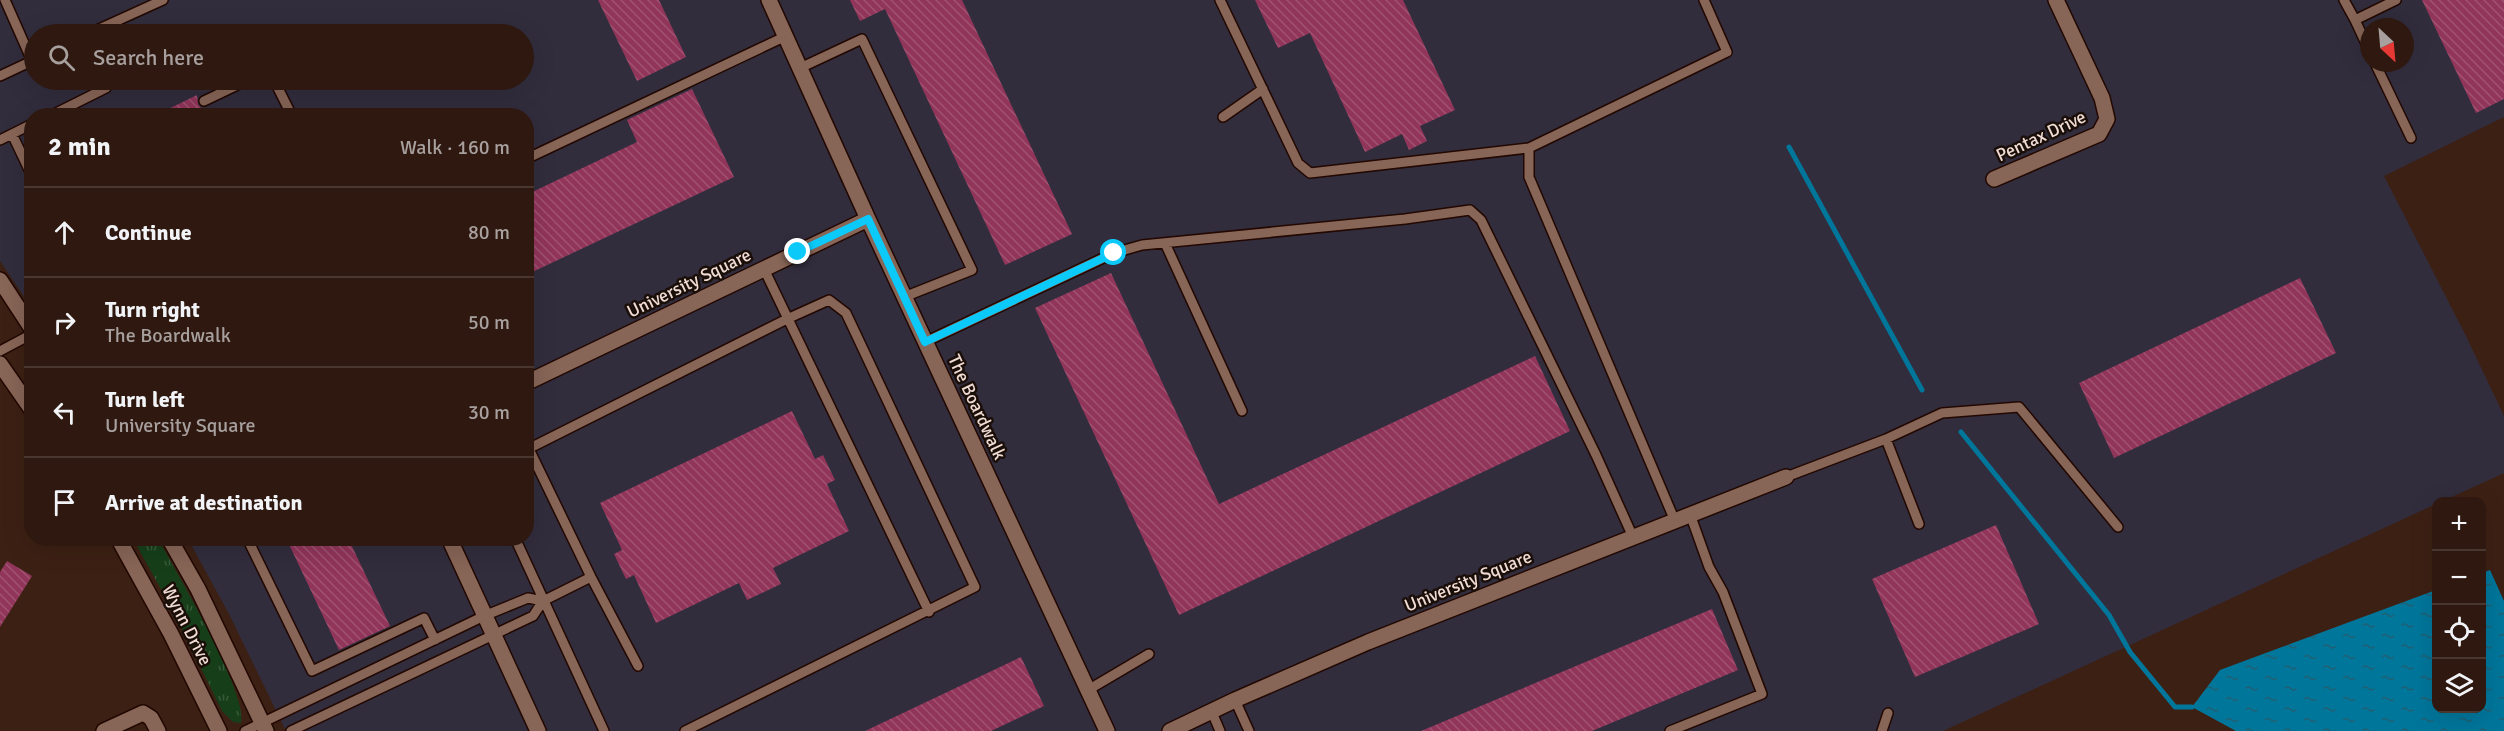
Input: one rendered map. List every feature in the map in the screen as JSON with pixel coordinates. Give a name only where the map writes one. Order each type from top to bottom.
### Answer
[{"type":"street","name":"The Boardwalk","points":[[769,0],[904,297],[1107,731]]},
{"type":"street","name":"Pentax Drive","points":[[1994,179],[2099,134],[2107,119],[2102,98],[2056,0]]},
{"type":"street","name":"University Square","points":[[534,379],[868,219]]},
{"type":"street","points":[[0,280],[24,317]]},
{"type":"street","points":[[0,364],[24,398]]},
{"type":"street","name":"University Square","points":[[1170,731],[1211,710],[1379,638],[1786,477]]},
{"type":"street","name":"Wynn Drive","points":[[122,546],[171,634],[219,731]]},
{"type":"street","name":"Wynn Drive","points":[[174,546],[198,589],[264,727]]},
{"type":"street","points":[[453,546],[538,731]]},
{"type":"street","points":[[104,731],[143,713],[151,718],[158,731]]},
{"type":"lane","points":[[5,0],[24,41]]},
{"type":"lane","points":[[110,24],[163,0]]},
{"type":"lane","points":[[1220,0],[1298,163],[1310,173],[1529,148],[1727,52],[1704,0]]},
{"type":"lane","points":[[2344,0],[2360,31]]},
{"type":"lane","points":[[2355,20],[2396,0]]},
{"type":"lane","points":[[534,155],[786,36]]},
{"type":"lane","points":[[800,68],[862,39],[972,270],[904,297]]},
{"type":"lane","points":[[0,76],[24,64]]},
{"type":"lane","points":[[2379,72],[2411,138]]},
{"type":"lane","points":[[1223,117],[1263,89]]},
{"type":"lane","points":[[66,108],[102,90]]},
{"type":"lane","points":[[204,101],[227,90]]},
{"type":"lane","points":[[279,90],[288,108]]},
{"type":"lane","points":[[0,140],[24,128]]},
{"type":"lane","points":[[12,134],[24,159]]},
{"type":"lane","points":[[1529,148],[1529,177],[1675,521]]},
{"type":"lane","points":[[925,342],[1114,253],[1142,245],[1405,219],[1470,210],[1481,220],[1485,228],[1596,455],[1633,537]]},
{"type":"lane","points":[[1165,243],[1242,411]]},
{"type":"lane","points":[[764,269],[929,612]]},
{"type":"lane","points":[[534,446],[829,300],[846,313],[975,587],[929,612],[685,731]]},
{"type":"lane","points":[[0,351],[24,338]]},
{"type":"lane","points":[[1786,477],[1886,439],[1942,413],[2019,407],[2118,527]]},
{"type":"lane","points":[[1886,439],[1919,524]]},
{"type":"lane","points":[[534,461],[638,666]]},
{"type":"lane","points":[[1670,731],[1762,694],[1723,592],[1709,567],[1690,514]]},
{"type":"lane","points":[[251,546],[312,671],[424,618],[435,640]]},
{"type":"lane","points":[[518,546],[603,731]]},
{"type":"lane","points":[[291,731],[533,616],[543,602],[591,577]]},
{"type":"lane","points":[[245,731],[264,727],[484,616],[528,598],[543,602]]},
{"type":"lane","points":[[1088,690],[1149,654]]},
{"type":"lane","points":[[1235,700],[1249,731]]},
{"type":"lane","points":[[1211,710],[1220,731]]},
{"type":"lane","points":[[1882,731],[1888,713]]},
{"type":"shaded area","points":[[0,0],[2504,0],[2504,117],[2384,176],[2504,416],[2504,473],[2452,497],[2432,497],[2432,506],[1943,731],[286,731],[229,614],[192,546],[534,546],[534,108],[24,108],[24,297],[0,261]]},
{"type":"green space","points":[[137,546],[162,546],[223,660],[240,708],[241,723],[233,722],[222,711],[172,609]]},
{"type":"water","points":[[2490,570],[2504,601],[2504,731],[2236,731],[2192,707],[2220,670],[2432,591],[2432,713],[2486,713],[2486,572]]},
{"type":"building","points":[[598,0],[659,0],[686,57],[637,81]]},
{"type":"building","points":[[850,0],[962,0],[1072,234],[1005,265],[885,9],[860,21]]},
{"type":"building","points":[[1255,0],[1403,0],[1455,110],[1420,126],[1427,141],[1409,150],[1402,134],[1365,152],[1310,33],[1278,48]]},
{"type":"building","points":[[2422,0],[2504,0],[2504,99],[2476,113]]},
{"type":"building","points":[[692,89],[734,177],[534,271],[534,191],[637,142],[627,120]]},
{"type":"building","points":[[197,95],[201,108],[170,108]]},
{"type":"building","points":[[1111,273],[1219,504],[1535,356],[1570,431],[1179,615],[1035,308]]},
{"type":"building","points":[[2300,278],[2336,353],[2114,458],[2079,383]]},
{"type":"building","points":[[792,411],[815,459],[823,455],[835,480],[827,484],[849,531],[773,568],[781,584],[747,600],[739,583],[656,623],[634,575],[626,579],[614,554],[622,550],[600,503]]},
{"type":"building","points":[[1996,525],[2039,624],[1915,677],[1872,579]]},
{"type":"building","points":[[290,546],[352,546],[390,626],[339,650]]},
{"type":"building","points":[[7,561],[32,576],[0,627],[0,572]]},
{"type":"building","points":[[1712,609],[1738,670],[1592,731],[1421,731]]},
{"type":"building","points":[[1021,657],[1044,706],[991,731],[865,731]]},
{"type":"waterway","points":[[1789,147],[1922,390]]},
{"type":"waterway","points":[[1961,432],[2109,615],[2130,652],[2175,707],[2192,707]]},
{"type":"route","points":[[798,252],[868,219],[925,342],[1114,253]]}]
